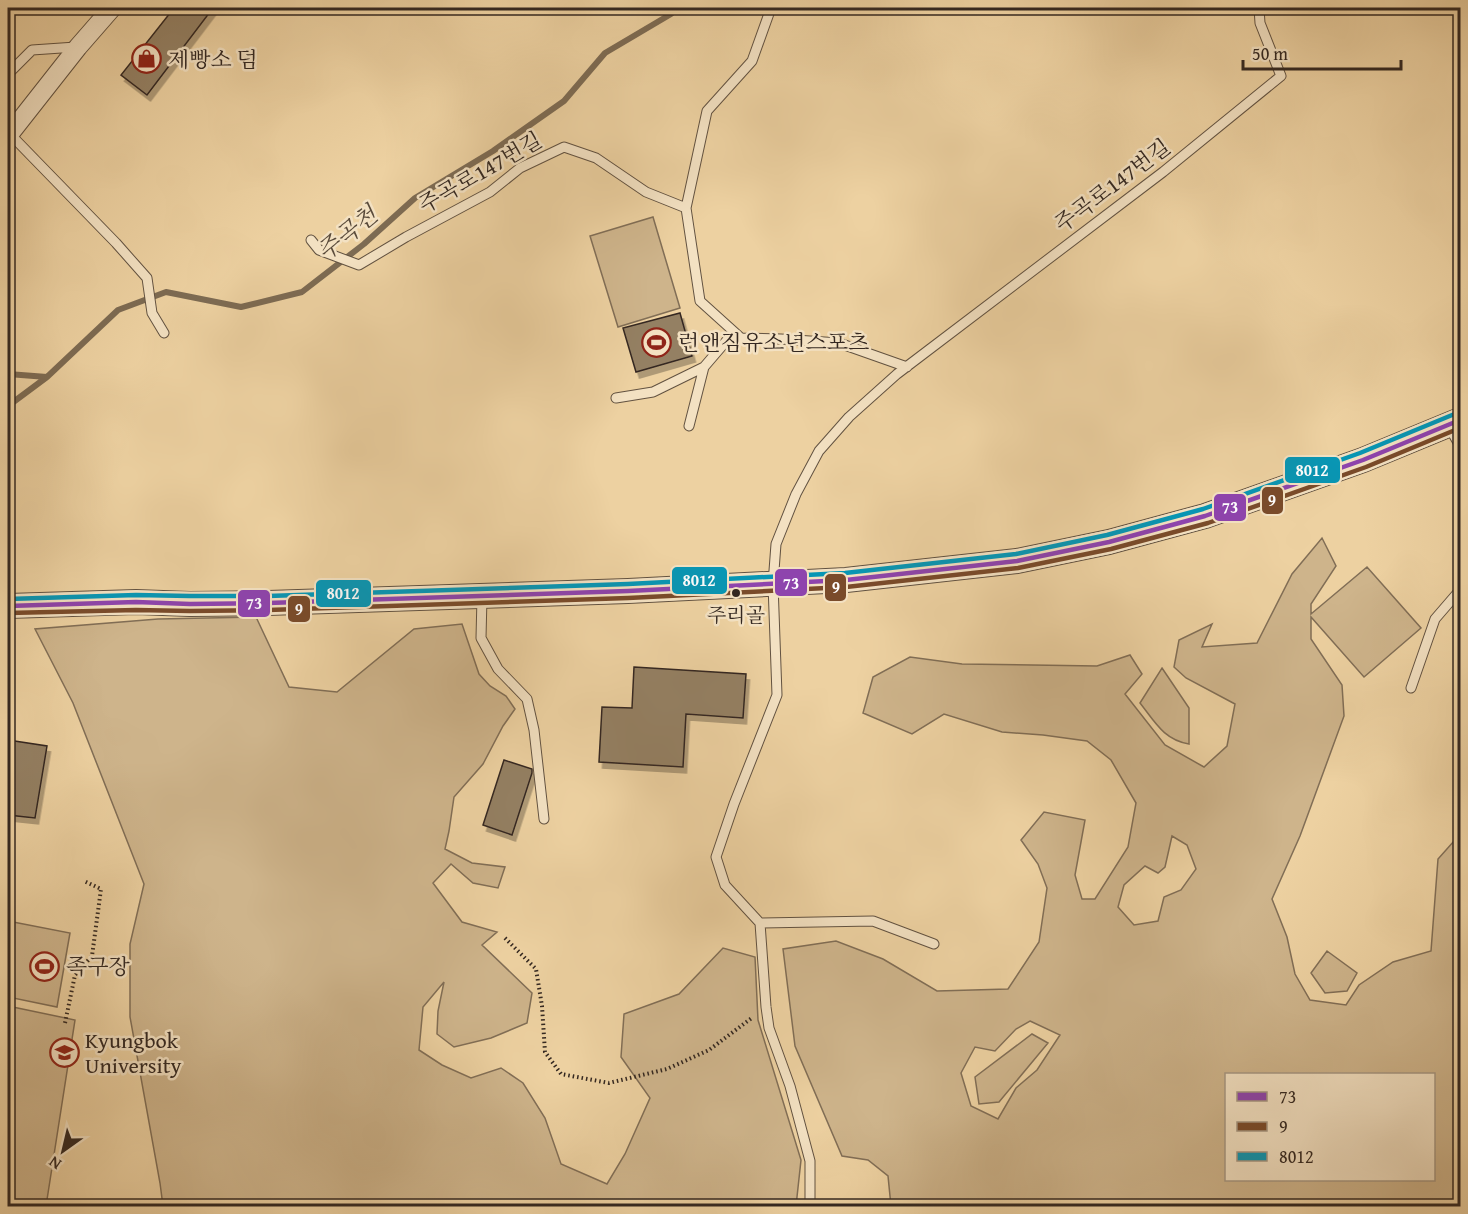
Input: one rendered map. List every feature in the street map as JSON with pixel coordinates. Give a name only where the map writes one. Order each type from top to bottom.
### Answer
[{"type":"street","points":[[9,135],[78,47],[112,8]]},
{"type":"street","points":[[8,606],[136,602],[268,603],[617,591],[846,580],[1017,561],[1109,542],[1215,513],[1363,460],[1454,423]]},
{"type":"lane","points":[[771,8],[752,61],[707,111],[686,208],[700,301],[741,338],[839,343],[908,367]]},
{"type":"lane","name":"주곡로147번길","points":[[760,923],[725,885],[716,857],[734,804],[777,695],[773,584],[776,544],[796,494],[819,451],[849,417],[897,374],[1163,172],[1281,76],[1260,23],[1260,8]]},
{"type":"lane","points":[[8,74],[32,50],[78,47]]},
{"type":"lane","points":[[9,135],[116,243],[147,278],[152,313],[164,333]]},
{"type":"lane","name":"주곡로147번길","points":[[311,240],[319,250],[359,265],[490,192],[520,168],[564,147],[596,158],[646,192],[686,208]]},
{"type":"lane","points":[[616,398],[653,392],[704,367],[734,332]]},
{"type":"lane","points":[[689,426],[704,367]]},
{"type":"lane","points":[[1454,423],[1461,446]]},
{"type":"lane","points":[[1411,688],[1435,619],[1461,590]]},
{"type":"lane","points":[[482,595],[481,638],[498,669],[527,699],[534,730],[544,819]]},
{"type":"lane","points":[[810,1206],[810,1161],[790,1086],[769,1028],[760,923],[873,921],[934,944]]},
{"type":"path","points":[[65,1023],[75,975],[92,956],[101,889],[84,881]]},
{"type":"path","points":[[505,938],[536,969],[542,1006],[545,1052],[561,1074],[609,1083],[668,1069],[709,1050],[766,1007]]},
{"type":"shaded area","points":[[653,217],[680,308],[618,327],[590,236]]},
{"type":"shaded area","points":[[1322,538],[1336,566],[1311,604],[1311,614],[1367,567],[1421,628],[1364,677],[1311,617],[1311,639],[1342,685],[1344,716],[1300,836],[1272,899],[1287,937],[1295,974],[1310,1000],[1346,1005],[1359,985],[1393,962],[1431,951],[1438,859],[1460,836],[1460,1206],[891,1206],[888,1176],[868,1160],[842,1156],[795,1046],[783,949],[836,941],[883,959],[937,991],[1008,989],[1039,942],[1047,888],[1038,864],[1021,840],[1044,812],[1085,820],[1075,875],[1082,899],[1095,899],[1128,847],[1136,803],[1111,760],[1087,741],[1002,732],[944,714],[912,734],[863,713],[873,677],[910,657],[962,664],[1097,666],[1130,655],[1142,674],[1125,694],[1165,745],[1204,767],[1227,746],[1235,704],[1186,678],[1174,667],[1179,640],[1212,624],[1202,647],[1257,643],[1292,574]],"holes":[[[1172,836],[1187,845],[1196,869],[1181,890],[1164,897],[1158,921],[1134,925],[1118,907],[1124,885],[1145,866],[1158,873],[1165,867]],[[1030,1021],[1060,1035],[1037,1070],[1016,1088],[998,1119],[971,1106],[961,1073],[975,1047],[995,1051],[1016,1029]]]},
{"type":"shaded area","points":[[256,617],[289,687],[337,692],[414,629],[462,624],[479,674],[490,686],[506,696],[515,709],[503,726],[483,764],[454,797],[445,849],[472,863],[505,867],[498,888],[473,883],[451,864],[433,883],[462,922],[497,932],[482,945],[532,993],[527,1023],[491,1038],[454,1047],[437,1034],[438,1011],[444,982],[423,1007],[419,1050],[442,1065],[471,1078],[501,1068],[523,1083],[545,1118],[561,1164],[607,1184],[625,1154],[650,1098],[621,1057],[624,1014],[679,994],[723,948],[755,957],[758,1020],[801,1160],[796,1206],[163,1206],[130,1017],[130,944],[144,884],[73,703],[35,629],[158,619]]},
{"type":"shaded area","points":[[1162,668],[1189,708],[1189,744],[1166,734],[1140,703]]},
{"type":"shaded area","name":"족구장","points":[[8,921],[70,933],[57,1007],[8,997]]},
{"type":"shaded area","points":[[1327,951],[1357,973],[1347,991],[1325,993],[1311,973]]},
{"type":"shaded area","points":[[8,1006],[75,1020],[46,1206],[8,1206]]},
{"type":"shaded area","points":[[1032,1034],[1048,1043],[999,1102],[979,1104],[975,1077]]},
{"type":"building","points":[[174,8],[213,8],[147,95],[121,75]]},
{"type":"building","points":[[680,313],[692,356],[636,372],[623,328]]},
{"type":"building","points":[[634,667],[746,674],[743,718],[686,714],[683,767],[599,762],[602,707],[632,708]]},
{"type":"building","points":[[8,740],[47,746],[35,818],[8,815]]},
{"type":"building","points":[[504,760],[532,769],[512,835],[483,825]]},
{"type":"waterway","name":"주곡천","points":[[8,374],[47,377],[118,310],[166,292],[241,307],[302,292],[364,244],[415,198],[493,151],[564,101],[605,53],[671,14],[676,8]]},
{"type":"waterway","points":[[8,406],[47,377]]},
{"type":"transit line","name":"8012","points":[[8,599],[136,595],[268,596],[628,584],[845,573],[1016,554],[1107,535],[1203,509],[1360,453],[1457,413]]},
{"type":"transit line","name":"73","points":[[8,606],[136,602],[268,603],[628,591],[846,580],[1017,561],[1109,542],[1205,516],[1363,460],[1460,420]]},
{"type":"transit line","name":"9","points":[[8,613],[268,610],[628,598],[846,587],[1018,568],[1111,549],[1208,523],[1366,467],[1460,428]]},
{"type":"place","name":"제빵소 덤","points":[[147,59]]},
{"type":"place","name":"런앤짐유소년스포츠","points":[[657,342]]},
{"type":"place","name":"주리골","points":[[736,593]]},
{"type":"place","name":"족구장","points":[[45,966]]},
{"type":"place","name":"Kyungbok University","points":[[64,1053]]}]
